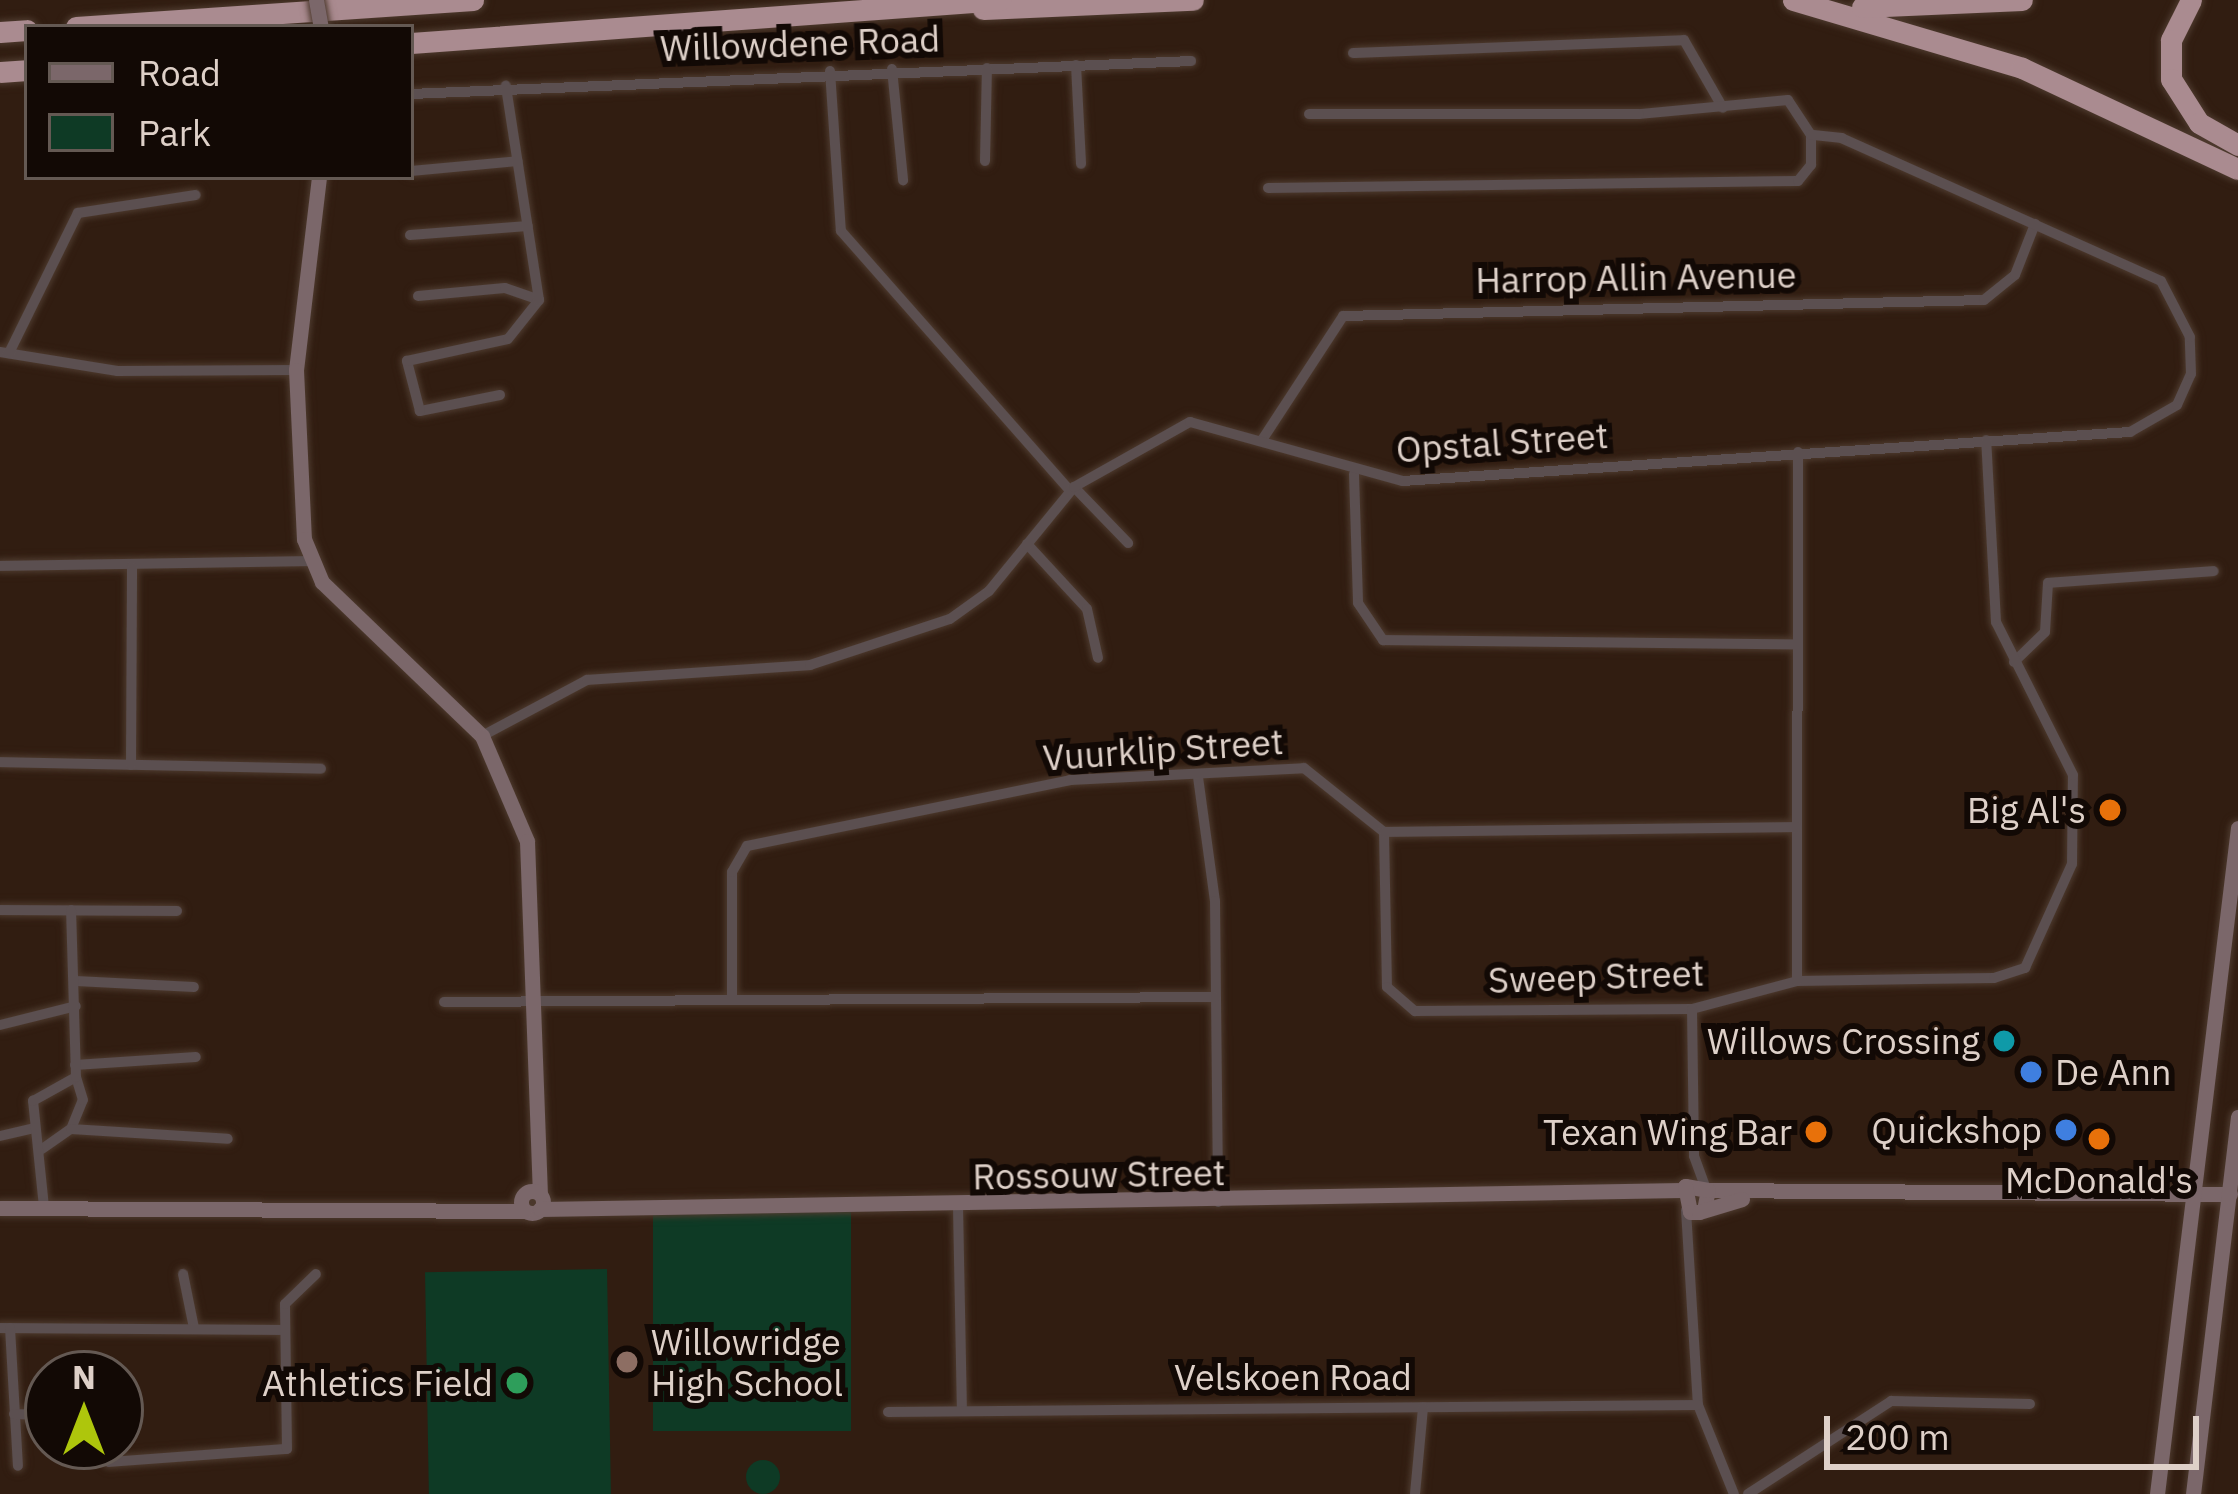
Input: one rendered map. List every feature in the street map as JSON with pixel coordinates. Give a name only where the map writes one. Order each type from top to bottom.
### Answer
[{"type":"highway","points":[[120,24],[473,0]]},
{"type":"highway","points":[[414,44],[1000,0]]},
{"type":"highway","points":[[876,11],[1192,0]]},
{"type":"highway","points":[[1796,0],[1920,10],[2023,0]]},
{"type":"highway","points":[[1796,0],[2022,68],[2234,162]]},
{"type":"highway","points":[[2191,0],[2171,40],[2171,79],[2199,123],[2234,162]]},
{"type":"main road","points":[[319,180],[296,370],[309,561],[482,736],[527,841],[532,1200]]},
{"type":"main road","points":[[2157,1494],[2238,828]]},
{"type":"main road","points":[[2193,1494],[2234,1194],[2238,1118]]},
{"type":"main road","points":[[1683,1188],[1695,1210]]},
{"type":"main road","name":"Rossouw Street","points":[[0,1208],[532,1200],[958,1206],[1625,1198],[1683,1188],[1707,1188],[1745,1198]]},
{"type":"main road","points":[[1695,1210],[1707,1188]]},
{"type":"main road","name":"Rossouw Street","points":[[1625,1198],[1695,1210],[1745,1198],[2234,1194]]},
{"type":"street","points":[[1353,53],[1684,40],[1724,108]]},
{"type":"street","name":"Willowdene Road","points":[[414,94],[830,71],[1191,62]]},
{"type":"street","points":[[1076,65],[1081,164]]},
{"type":"street","points":[[985,161],[987,68]]},
{"type":"street","points":[[892,69],[903,179]]},
{"type":"street","points":[[830,71],[841,231],[1072,489],[1128,543]]},
{"type":"street","points":[[500,395],[420,411],[407,361],[508,339],[539,300],[506,86]]},
{"type":"street","points":[[1268,188],[1798,181],[1810,172],[1811,134],[1789,100],[1724,108],[1309,114]]},
{"type":"street","points":[[1811,134],[2035,224]]},
{"type":"street","points":[[414,171],[518,161]]},
{"type":"street","points":[[196,195],[78,213],[4,352],[117,371],[296,370]]},
{"type":"street","name":"Opstal Street","points":[[482,736],[587,680],[810,665],[917,633],[968,609],[1072,489],[1190,422],[1262,440],[1354,474],[1402,481],[2130,432],[2165,419],[2186,391],[2185,311],[2161,281],[2035,224]]},
{"type":"street","name":"Harrop Allin Avenue","points":[[1262,440],[1343,316],[1984,300],[2015,275],[2035,224]]},
{"type":"street","points":[[410,235],[528,226]]},
{"type":"street","points":[[418,296],[505,288],[539,300]]},
{"type":"street","points":[[1987,440],[1996,622],[2014,662],[2045,632],[2048,584],[2214,571]]},
{"type":"street","points":[[1797,981],[1798,452]]},
{"type":"street","points":[[1354,474],[1358,603],[1383,640],[1797,644]]},
{"type":"street","points":[[1028,544],[1087,609],[1098,658]]},
{"type":"street","points":[[0,566],[309,561]]},
{"type":"street","points":[[131,567],[131,765]]},
{"type":"street","name":"Sweep Street","points":[[1384,832],[1387,987],[1403,1008],[1693,1009],[1797,981],[1994,978],[2035,956],[2072,864],[2073,775],[2014,662]]},
{"type":"street","points":[[0,762],[321,769]]},
{"type":"street","name":"Vuurklip Street","points":[[732,1000],[732,872],[747,847],[1070,780],[1317,772],[1384,832]]},
{"type":"street","points":[[1198,777],[1214,997],[1218,1202]]},
{"type":"street","points":[[1384,832],[1797,827]]},
{"type":"street","points":[[0,910],[177,911]]},
{"type":"street","points":[[43,1149],[71,1129],[83,1100],[76,1071],[71,910]]},
{"type":"street","points":[[76,981],[194,987]]},
{"type":"street","points":[[445,1002],[1214,997]]},
{"type":"street","points":[[0,1024],[76,1006]]},
{"type":"street","points":[[1683,1188],[1694,1156],[1693,1009]]},
{"type":"street","points":[[44,1207],[36,1098],[76,1071],[196,1057]]},
{"type":"street","points":[[0,1136],[35,1128]]},
{"type":"street","points":[[71,1129],[228,1138]]},
{"type":"street","points":[[1694,1156],[1707,1188]]},
{"type":"street","points":[[958,1206],[962,1410]]},
{"type":"street","points":[[1695,1210],[1698,1405],[1734,1494]]},
{"type":"street","points":[[183,1274],[194,1328]]},
{"type":"street","points":[[144,1459],[287,1449],[285,1304],[316,1274]]},
{"type":"street","points":[[18,1466],[5,1328],[284,1330]]},
{"type":"street","points":[[1748,1494],[1891,1401],[2030,1404]]},
{"type":"street","name":"Velskoen Road","points":[[888,1412],[1698,1405]]},
{"type":"street","points":[[1415,1494],[1423,1407]]},
{"type":"street","points":[[14,1414],[24,1414]]},
{"type":"green space","points":[[653,1207],[851,1207],[851,1431],[653,1431]]},
{"type":"green space","name":"Athletics Field","points":[[607,1269],[611,1494],[429,1494],[425,1272]]},
{"type":"green space","points":[[763,1460],[775,1465],[780,1477],[775,1489],[763,1494],[751,1489],[746,1477],[751,1465]]},
{"type":"place","name":"Big Al's","points":[[2110,810]]},
{"type":"place","name":"Willows Crossing","points":[[2004,1041]]},
{"type":"place","name":"De Ann","points":[[2031,1072]]},
{"type":"place","name":"Quickshop","points":[[2066,1130]]},
{"type":"place","name":"Texan Wing Bar","points":[[1816,1132]]},
{"type":"place","name":"McDonald's","points":[[2099,1139]]},
{"type":"place","name":"Willowridge High School","points":[[627,1362]]},
{"type":"place","name":"Athletics Field","points":[[517,1383]]}]
